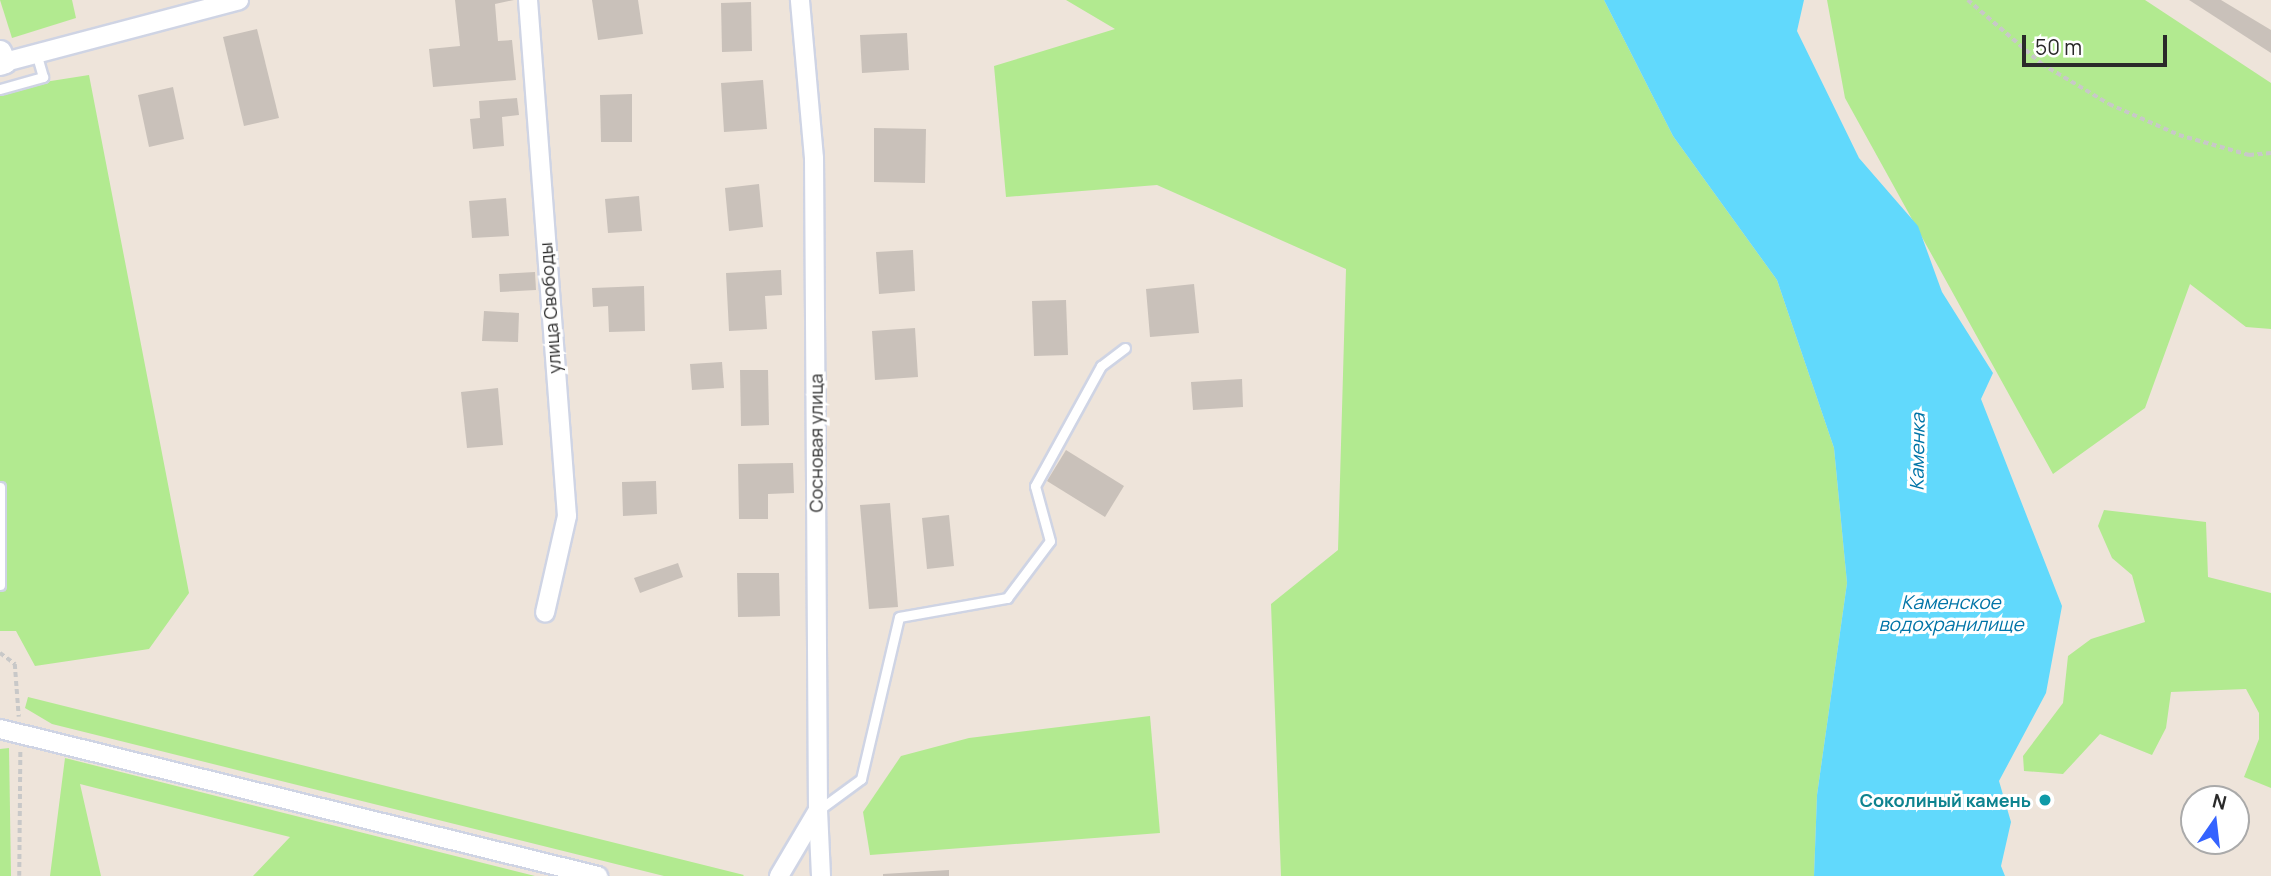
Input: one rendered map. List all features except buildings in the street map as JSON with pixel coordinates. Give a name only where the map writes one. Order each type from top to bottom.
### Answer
[{"type":"street","points":[[2,59],[36,53],[239,0]]},
{"type":"street","name":"улица Свободы","points":[[528,0],[568,516],[545,613]]},
{"type":"street","name":"Сосновая улица","points":[[800,0],[814,158],[818,810],[821,876]]},
{"type":"street","points":[[0,729],[20,730],[598,876]]},
{"type":"street","points":[[779,876],[818,810]]},
{"type":"lane","points":[[0,89],[43,77],[36,53]]},
{"type":"lane","points":[[818,810],[861,779],[899,617],[1007,598],[1050,541],[1035,486],[1101,366],[1125,348]]},
{"type":"lane","points":[[0,487],[0,586]]},
{"type":"path","points":[[1968,0],[2042,64],[2109,104],[2179,135],[2249,155],[2271,153]]},
{"type":"path","points":[[0,653],[15,664],[20,730],[19,876]]},
{"type":"green space","points":[[0,0],[72,0],[76,18],[12,38]]},
{"type":"green space","points":[[1066,0],[1604,0],[1673,136],[1777,280],[1834,448],[1847,583],[1817,795],[1814,876],[1281,876],[1271,604],[1338,550],[1346,269],[1157,185],[1006,197],[994,66],[1115,29]]},
{"type":"green space","points":[[1827,0],[2145,0],[2271,83],[2271,329],[2246,327],[2190,284],[2145,408],[2053,474],[1845,98]]},
{"type":"green space","points":[[89,75],[189,593],[149,649],[35,666],[16,631],[0,631],[0,89]]},
{"type":"green space","points":[[2104,510],[2206,522],[2208,577],[2271,593],[2271,788],[2244,777],[2259,739],[2259,713],[2246,689],[2171,692],[2166,728],[2152,755],[2100,734],[2063,774],[2024,771],[2023,756],[2063,703],[2068,656],[2091,639],[2145,622],[2132,575],[2112,558],[2098,526]]},
{"type":"green space","points":[[28,697],[744,875],[664,876],[52,724],[25,708]]},
{"type":"green space","points":[[1150,716],[1160,833],[870,855],[863,812],[901,756],[969,738]]},
{"type":"green space","points":[[9,748],[11,876],[0,876],[0,749]]},
{"type":"green space","points":[[65,758],[535,876],[253,876],[290,837],[80,784],[101,876],[50,876]]},
{"type":"water","name":"Каменское водохранилище","points":[[1604,0],[1804,0],[1797,31],[1859,158],[1918,226],[1942,292],[1993,373],[1981,399],[2062,606],[2046,693],[1999,781],[2011,822],[2001,866],[2005,876],[1814,876],[1817,795],[1847,583],[1834,448],[1777,280],[1673,136]]},
{"type":"place","name":"Соколиный камень","points":[[2045,800]]},
{"type":"water label","name":"Каменка","points":[[1918,452]]}]
